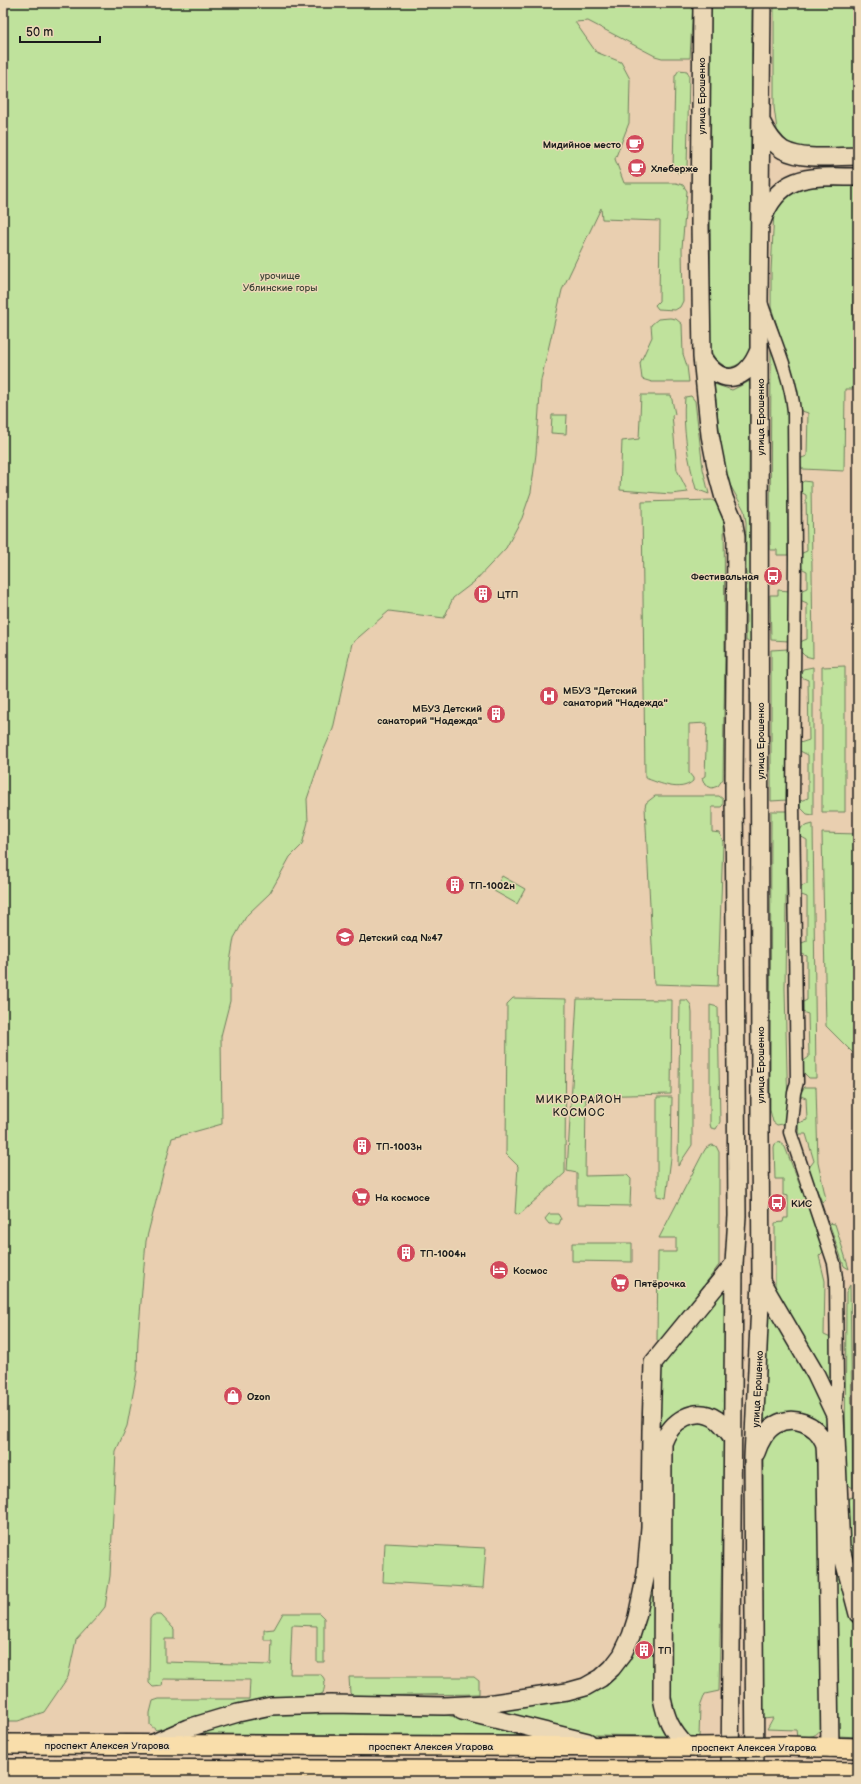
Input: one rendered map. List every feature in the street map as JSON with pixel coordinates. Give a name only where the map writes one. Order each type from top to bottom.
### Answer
[{"type":"main road","name":"улица Ерошенко","points":[[702,3],[700,238],[702,357],[710,435],[718,476],[724,498],[734,519],[736,536],[734,789],[737,1216],[734,1264],[730,1781]]},
{"type":"main road","name":"улица Ерошенко","points":[[755,1781],[754,1458],[761,1273],[759,299],[762,123],[762,3]]},
{"type":"main road","points":[[762,123],[770,138],[783,150],[802,155],[858,156]]},
{"type":"main road","points":[[760,225],[766,208],[780,190],[794,181],[808,178],[858,177]]},
{"type":"main road","name":"улица Ерошенко","points":[[702,357],[715,373],[734,378],[746,372],[750,368],[754,363],[760,349]]},
{"type":"main road","points":[[149,1745],[188,1728],[238,1713],[271,1706],[330,1704],[444,1706],[487,1704],[567,1692],[585,1687],[601,1678],[612,1668],[622,1655],[631,1636],[637,1617],[646,1574],[650,1526],[653,1363],[734,1264],[761,1273],[816,1375],[835,1415],[841,1549],[857,1612]]},
{"type":"main road","points":[[691,1746],[670,1727],[664,1712],[662,1698],[664,1443],[667,1434],[672,1427],[687,1416],[703,1413],[717,1420],[733,1438]]},
{"type":"main road","points":[[754,1458],[758,1445],[766,1434],[774,1425],[784,1421],[807,1423],[817,1431],[824,1444],[826,1477],[830,1748]]},
{"type":"main road","points":[[444,1706],[606,1747]]},
{"type":"main road","name":"проспект Алексея Угарова","points":[[3,1744],[606,1747],[787,1746],[858,1748]]},
{"type":"main road","points":[[39,1745],[39,1775]]},
{"type":"main road","points":[[4,1769],[39,1775],[654,1776],[697,1771],[858,1772]]},
{"type":"street","name":"улица Ерошенко","points":[[759,299],[788,380],[794,411],[793,804],[797,1082],[794,1093],[790,1132],[834,1263],[836,1278],[837,1369],[835,1415]]},
{"type":"green space","name":"урочище Ублинские горы","points":[[3,3],[693,3],[690,58],[662,58],[655,56],[588,21],[575,22],[596,52],[621,62],[630,79],[629,123],[615,159],[624,183],[676,183],[683,185],[687,191],[682,248],[683,301],[680,307],[675,310],[658,309],[655,305],[659,301],[660,221],[602,219],[601,208],[562,290],[541,380],[536,454],[531,492],[522,518],[506,548],[474,582],[453,598],[444,618],[389,611],[352,643],[333,729],[323,752],[307,799],[308,822],[302,845],[290,857],[270,893],[247,915],[234,938],[230,962],[230,1001],[221,1036],[222,1124],[172,1138],[146,1241],[138,1339],[137,1372],[127,1426],[116,1451],[110,1576],[105,1607],[76,1640],[68,1677],[44,1712],[18,1721],[3,1721]]},
{"type":"green space","points":[[711,3],[752,3],[750,346],[749,351],[743,361],[736,366],[727,368],[715,359],[710,349]]},
{"type":"green space","points":[[774,3],[858,3],[858,150],[826,150],[795,147],[788,143],[777,130],[774,107]]},
{"type":"green space","points":[[679,70],[687,71],[689,75],[687,168],[686,172],[678,173],[673,168],[675,76]]},
{"type":"green space","points":[[858,186],[858,248],[853,248],[853,389],[845,389],[844,471],[803,469],[799,459],[807,456],[808,413],[799,410],[798,394],[795,382],[771,307],[774,211],[786,195],[804,187]]},
{"type":"green space","points":[[658,319],[676,319],[682,324],[683,354],[687,366],[689,382],[652,382],[642,379],[640,363],[652,337],[651,325]]},
{"type":"green space","points":[[771,344],[788,403],[788,555],[777,555],[777,550],[770,550]]},
{"type":"green space","points":[[750,381],[749,482],[752,642],[746,641],[746,522],[744,510],[724,474],[714,384],[732,390]]},
{"type":"green space","points":[[641,395],[671,395],[675,414],[672,415],[677,470],[688,492],[671,494],[620,490],[622,441],[639,439]]},
{"type":"green space","points":[[691,396],[695,401],[703,469],[709,494],[696,489],[690,466],[685,431],[684,408],[685,397]]},
{"type":"green space","points":[[552,415],[567,415],[566,434],[551,433]]},
{"type":"green space","points":[[804,481],[811,482],[813,658],[805,656],[799,650],[800,642],[807,639],[807,603],[800,600],[800,591],[807,588],[807,571],[799,567],[800,554],[807,551],[806,495],[799,491],[800,484]]},
{"type":"green space","points":[[712,500],[720,505],[724,511],[725,650],[723,779],[718,786],[712,788],[705,785],[702,778],[705,776],[707,723],[689,724],[689,773],[693,778],[693,781],[688,785],[676,787],[645,778],[642,502]]},
{"type":"green space","points":[[778,590],[790,591],[789,641],[771,640],[770,595],[778,595]]},
{"type":"green space","points":[[788,649],[787,800],[771,801],[771,650]]},
{"type":"green space","points":[[845,666],[845,812],[822,812],[822,667]]},
{"type":"green space","points":[[813,667],[813,815],[807,814],[800,807],[800,801],[808,798],[808,755],[800,751],[800,743],[809,740],[808,680],[799,676],[803,669]]},
{"type":"green space","points":[[655,796],[719,796],[723,799],[723,805],[721,807],[712,807],[712,832],[720,833],[723,842],[718,986],[654,984],[645,807],[646,803]]},
{"type":"green space","points":[[771,811],[787,811],[785,989],[788,1112],[787,1118],[783,1124],[777,1125],[773,1122],[770,1110]]},
{"type":"green space","points":[[813,824],[816,1078],[809,1078],[802,1071],[801,1063],[809,1057],[808,1014],[799,1011],[799,1004],[807,1000],[807,956],[799,953],[799,944],[807,941],[807,897],[799,894],[799,887],[807,884],[807,840],[798,835],[802,827]]},
{"type":"green space","points":[[822,833],[858,834],[858,1058],[826,1026]]},
{"type":"green space","points":[[502,876],[525,889],[517,904],[494,891]]},
{"type":"green space","points":[[513,998],[566,999],[565,1173],[519,1215],[515,1213],[518,1166],[506,1154],[507,1004]]},
{"type":"green space","points":[[577,999],[672,1000],[671,1094],[586,1096],[585,1176],[627,1175],[631,1179],[630,1206],[577,1205],[577,1173],[567,1171]]},
{"type":"green space","points":[[680,1000],[687,1000],[691,1005],[692,1013],[692,1145],[678,1166]]},
{"type":"green space","points":[[710,1005],[718,1007],[720,1122],[716,1129],[711,1128],[710,1124]]},
{"type":"green space","points":[[805,1087],[816,1087],[818,1163],[826,1199],[822,1202],[808,1169],[814,1161],[806,1134],[799,1134],[798,1123],[807,1120],[806,1098],[798,1095]]},
{"type":"green space","points":[[657,1097],[672,1097],[671,1158],[666,1198],[657,1196]]},
{"type":"green space","points":[[779,1142],[785,1147],[825,1250],[819,1256],[825,1281],[824,1335],[833,1339],[832,1386],[777,1295],[775,1285],[775,1223],[783,1222],[784,1218],[788,1218],[788,1196],[783,1195],[783,1179],[775,1179],[774,1147],[775,1144]]},
{"type":"green space","points":[[712,1145],[716,1146],[719,1152],[719,1265],[663,1341],[657,1341],[658,1252],[676,1252],[676,1238],[659,1238],[703,1153],[706,1148]]},
{"type":"green space","points":[[549,1214],[558,1214],[561,1219],[559,1224],[549,1224],[545,1219]]},
{"type":"green space","points":[[829,1223],[835,1224],[849,1269],[844,1266]]},
{"type":"green space","points":[[572,1243],[632,1243],[632,1262],[572,1261]]},
{"type":"green space","points":[[857,1281],[858,1281],[858,1412]]},
{"type":"green space","points":[[850,1285],[853,1488],[848,1485],[845,1478],[846,1292]]},
{"type":"green space","points":[[721,1287],[726,1288],[725,1420],[670,1421],[658,1429],[658,1369]]},
{"type":"green space","points":[[767,1314],[773,1314],[826,1409],[832,1440],[814,1421],[763,1429]]},
{"type":"green space","points":[[697,1417],[718,1429],[724,1445],[719,1691],[705,1694],[700,1707],[699,1737],[688,1736],[670,1714],[669,1439]]},
{"type":"green space","points":[[797,1424],[818,1440],[825,1723],[817,1734],[802,1737],[797,1737],[796,1730],[767,1729],[773,1718],[763,1719],[763,1450],[772,1432]]},
{"type":"green space","points":[[834,1482],[837,1553],[842,1586],[858,1635],[858,1737],[838,1736]]},
{"type":"green space","points":[[854,1497],[853,1554],[858,1580],[858,1598],[850,1562],[845,1521],[846,1508],[849,1498]]},
{"type":"green space","points":[[657,1523],[669,1736],[593,1735],[486,1710],[617,1674]]},
{"type":"green space","points":[[385,1543],[486,1548],[483,1588],[383,1582]]},
{"type":"green space","points":[[283,1613],[319,1613],[324,1618],[324,1662],[317,1662],[317,1626],[292,1625],[290,1674],[320,1674],[325,1680],[323,1693],[314,1698],[156,1730],[150,1725],[150,1713],[153,1701],[159,1699],[249,1699],[250,1680],[163,1679],[162,1686],[153,1687],[149,1683],[150,1619],[153,1615],[161,1615],[174,1629],[174,1639],[165,1639],[165,1662],[271,1665],[272,1640],[264,1640],[264,1630],[274,1629]]},
{"type":"green space","points":[[349,1677],[474,1677],[479,1681],[479,1694],[353,1696],[350,1693]]},
{"type":"green space","points":[[283,1711],[429,1711],[538,1736],[189,1734],[202,1729]]},
{"type":"green space","points":[[199,1779],[321,1781],[60,1781],[61,1780]]},
{"type":"place","name":"Мидийное место","points":[[635,144]]},
{"type":"place","name":"Хлеберже","points":[[637,168]]},
{"type":"place","name":"Фестивальная","points":[[773,576]]},
{"type":"place","name":"ЦТП","points":[[483,594]]},
{"type":"place","name":"МБУЗ \"Детский санаторий \"Надежда\"","points":[[549,696]]},
{"type":"place","name":"МБУЗ Детский санаторий \"Надежда\"","points":[[496,714]]},
{"type":"place","name":"ТП-1002н","points":[[455,885]]},
{"type":"place","name":"Детский сад №47","points":[[345,937]]},
{"type":"place","name":"ТП-1003н","points":[[362,1146]]},
{"type":"place","name":"На космосе","points":[[361,1197]]},
{"type":"place","name":"КИС","points":[[777,1203]]},
{"type":"place","name":"ТП-1004н","points":[[406,1253]]},
{"type":"place","name":"Космос","points":[[499,1270]]},
{"type":"place","name":"Пятёрочка","points":[[620,1283]]},
{"type":"place","name":"Ozon","points":[[233,1396]]},
{"type":"place","name":"ТП","points":[[644,1650]]},
{"type":"district","name":"МИКРОРАЙОН КОСМОС","points":[[579,1105]]}]
